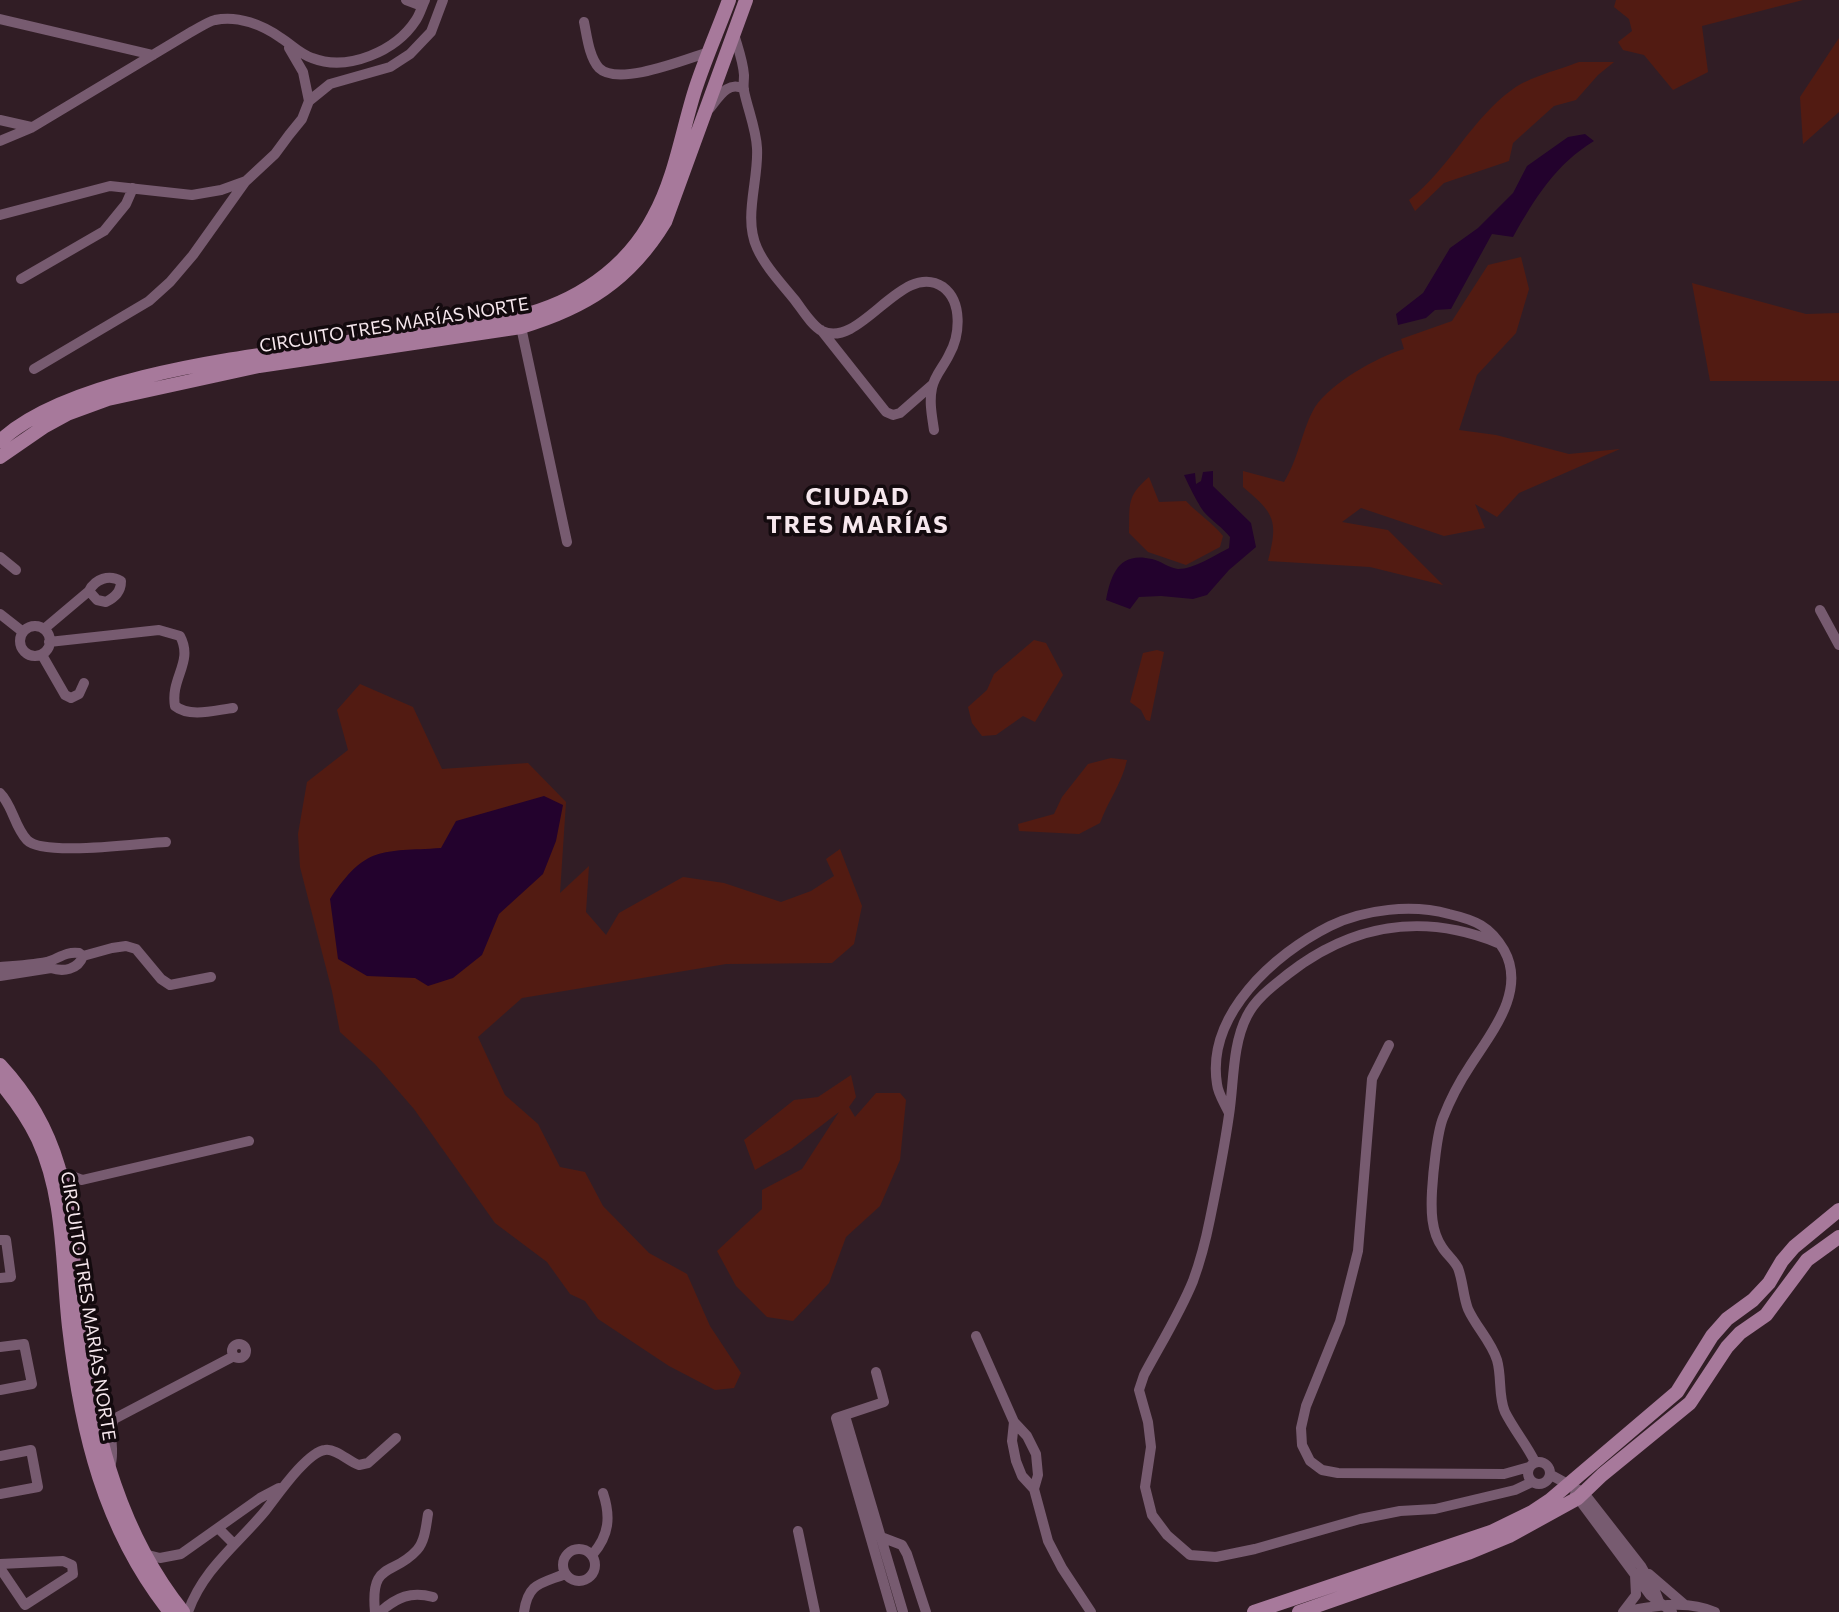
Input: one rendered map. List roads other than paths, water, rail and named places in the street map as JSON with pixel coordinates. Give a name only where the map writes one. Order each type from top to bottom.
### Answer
[{"type":"street","points":[[0,141],[31,128],[215,20],[235,19],[259,24],[298,51],[327,62],[365,58],[395,42],[416,20],[424,3],[406,0]]},
{"type":"street","points":[[309,100],[330,84],[390,67],[410,54],[431,32],[443,0]]},
{"type":"street","name":"CIRCUITO TRES MARÍAS NORTE","points":[[0,441],[9,432],[76,398],[125,383],[517,317],[587,295],[637,244],[655,215],[729,0]]},
{"type":"street","name":"CIRCUITO TRES MARÍAS NORTE","points":[[0,457],[45,425],[77,410],[134,393],[258,360],[521,327],[543,320],[587,295],[630,268],[652,244],[665,222],[746,0]]},
{"type":"street","points":[[0,19],[153,54]]},
{"type":"street","points":[[584,22],[594,61],[601,70],[613,75],[648,71],[709,52]]},
{"type":"street","points":[[734,34],[757,145],[751,220],[756,247],[773,273],[886,412],[893,415],[900,413],[932,384],[951,353],[956,335],[955,303],[945,289],[933,282],[916,283],[903,288],[865,320],[851,328],[832,333],[821,330]]},
{"type":"street","points":[[34,369],[156,295],[170,282],[193,255],[246,181],[275,154],[302,119],[309,100],[303,72],[281,38]]},
{"type":"street","points":[[703,117],[723,92],[738,86],[744,89]]},
{"type":"street","points":[[0,120],[31,128]]},
{"type":"street","points":[[0,215],[110,186],[192,195],[221,190],[246,181]]},
{"type":"street","points":[[21,279],[104,231],[126,204],[133,188]]},
{"type":"street","points":[[521,327],[567,542]]},
{"type":"street","points":[[932,384],[930,396],[934,430]]},
{"type":"street","points":[[0,556],[16,570]]},
{"type":"street","points":[[44,629],[49,642],[47,649],[42,654],[31,656],[24,652],[20,642],[23,632],[30,627],[44,629],[89,591]]},
{"type":"street","points":[[1820,610],[1839,645]]},
{"type":"street","points":[[0,614],[23,632]]},
{"type":"street","points":[[49,642],[159,630],[172,633],[180,636],[186,656],[174,692],[175,706],[181,711],[197,712],[233,708]]},
{"type":"street","points":[[42,654],[65,695],[71,698],[79,694],[84,683]]},
{"type":"street","points":[[0,793],[27,840],[37,847],[60,849],[166,842]]},
{"type":"street","points":[[1229,1114],[1217,1085],[1219,1043],[1234,1007],[1261,976],[1307,940],[1332,925],[1364,915],[1401,909],[1440,911],[1472,919],[1489,929],[1504,951],[1511,975],[1507,1005],[1498,1024],[1468,1068],[1442,1119],[1432,1190],[1433,1229],[1457,1267],[1469,1310],[1497,1361],[1505,1411],[1532,1465],[1528,1475],[1532,1482],[1539,1485],[1547,1482],[1549,1467],[1543,1462],[1532,1465],[1504,1474],[1338,1473],[1316,1466],[1310,1461],[1302,1445],[1301,1428],[1306,1406],[1340,1322],[1358,1251],[1371,1079],[1389,1045]]},
{"type":"street","points":[[1498,943],[1479,935],[1418,926],[1390,927],[1351,937],[1324,949],[1265,993],[1247,1016],[1234,1068],[1229,1114],[1209,1222],[1193,1282],[1139,1390],[1148,1422],[1151,1447],[1145,1487],[1152,1515],[1167,1535],[1190,1555],[1216,1557],[1255,1549],[1360,1519],[1400,1511],[1435,1509],[1515,1490],[1532,1482]]},
{"type":"street","points":[[0,967],[50,965],[68,970],[78,965],[83,956],[126,946],[136,949],[161,979],[170,985],[211,977]]},
{"type":"street","points":[[0,976],[50,965],[64,954],[74,952],[83,956]]},
{"type":"street","name":"CIRCUITO TRES MARÍAS NORTE","points":[[0,1065],[38,1116],[54,1149],[67,1199],[82,1340],[106,1474],[136,1565],[170,1612]]},
{"type":"street","name":"CIRCUITO TRES MARÍAS NORTE","points":[[0,1082],[20,1107],[39,1141],[52,1184],[62,1243],[69,1328],[86,1433],[160,1584],[185,1612]]},
{"type":"street","points":[[59,1171],[82,1180],[249,1141]]},
{"type":"street","points":[[67,1199],[82,1180]]},
{"type":"street","points":[[1254,1612],[1491,1532],[1532,1512],[1677,1392],[1712,1336],[1727,1319],[1769,1283],[1794,1247],[1839,1210]]},
{"type":"street","points":[[1298,1612],[1468,1553],[1509,1536],[1581,1495],[1690,1403],[1727,1347],[1740,1333],[1766,1315],[1779,1301],[1796,1272],[1807,1261],[1839,1237]]},
{"type":"street","points":[[0,1240],[6,1240],[11,1277],[0,1279]]},
{"type":"street","points":[[976,1336],[1014,1422],[1027,1436],[1036,1454],[1038,1475],[1034,1489]]},
{"type":"street","points":[[0,1347],[24,1344],[32,1384],[0,1390]]},
{"type":"street","points":[[106,1474],[112,1460],[110,1427],[114,1419],[234,1356]]},
{"type":"street","points":[[876,1372],[884,1402],[845,1416],[876,1533],[892,1612]]},
{"type":"street","points":[[93,1411],[114,1419]]},
{"type":"street","points":[[1014,1422],[1012,1441],[1016,1461],[1022,1475],[1034,1489],[1048,1541],[1091,1612]]},
{"type":"street","points":[[185,1612],[233,1543],[267,1509],[283,1486],[315,1455],[326,1450],[334,1451],[351,1463],[359,1465],[368,1463],[396,1438]]},
{"type":"street","points":[[0,1456],[31,1450],[38,1488],[0,1494]]},
{"type":"street","points":[[1550,1475],[1569,1484],[1581,1495],[1655,1591],[1660,1604],[1672,1612]]},
{"type":"street","points":[[144,1554],[160,1558],[181,1554],[260,1498],[283,1486]]},
{"type":"street","points":[[593,1554],[601,1544],[609,1510],[603,1493]]},
{"type":"street","points":[[378,1612],[375,1587],[380,1575],[417,1550],[425,1533],[428,1514]]},
{"type":"street","points":[[218,1528],[233,1543]]},
{"type":"street","points":[[798,1531],[815,1612]]},
{"type":"street","points":[[876,1533],[903,1612]]},
{"type":"street","points":[[876,1533],[902,1545],[926,1612]]},
{"type":"street","points":[[581,1548],[593,1554],[596,1567],[589,1579],[576,1582],[565,1574],[562,1562],[569,1551],[581,1548]]},
{"type":"street","points":[[63,1561],[72,1565],[73,1574],[25,1605],[0,1566],[63,1561]]},
{"type":"street","points":[[1637,1569],[1686,1605]]},
{"type":"street","points":[[1623,1612],[1636,1595],[1637,1569]]},
{"type":"street","points":[[524,1612],[530,1590],[565,1574]]},
{"type":"street","points":[[378,1612],[406,1594],[433,1597]]},
{"type":"street","points":[[1652,1612],[1660,1604]]},
{"type":"street","points":[[1623,1612],[1660,1604],[1686,1605],[1715,1612]]},
{"type":"district","name":"CIUDAD TRES MARÍAS","points":[[858,511]]}]
